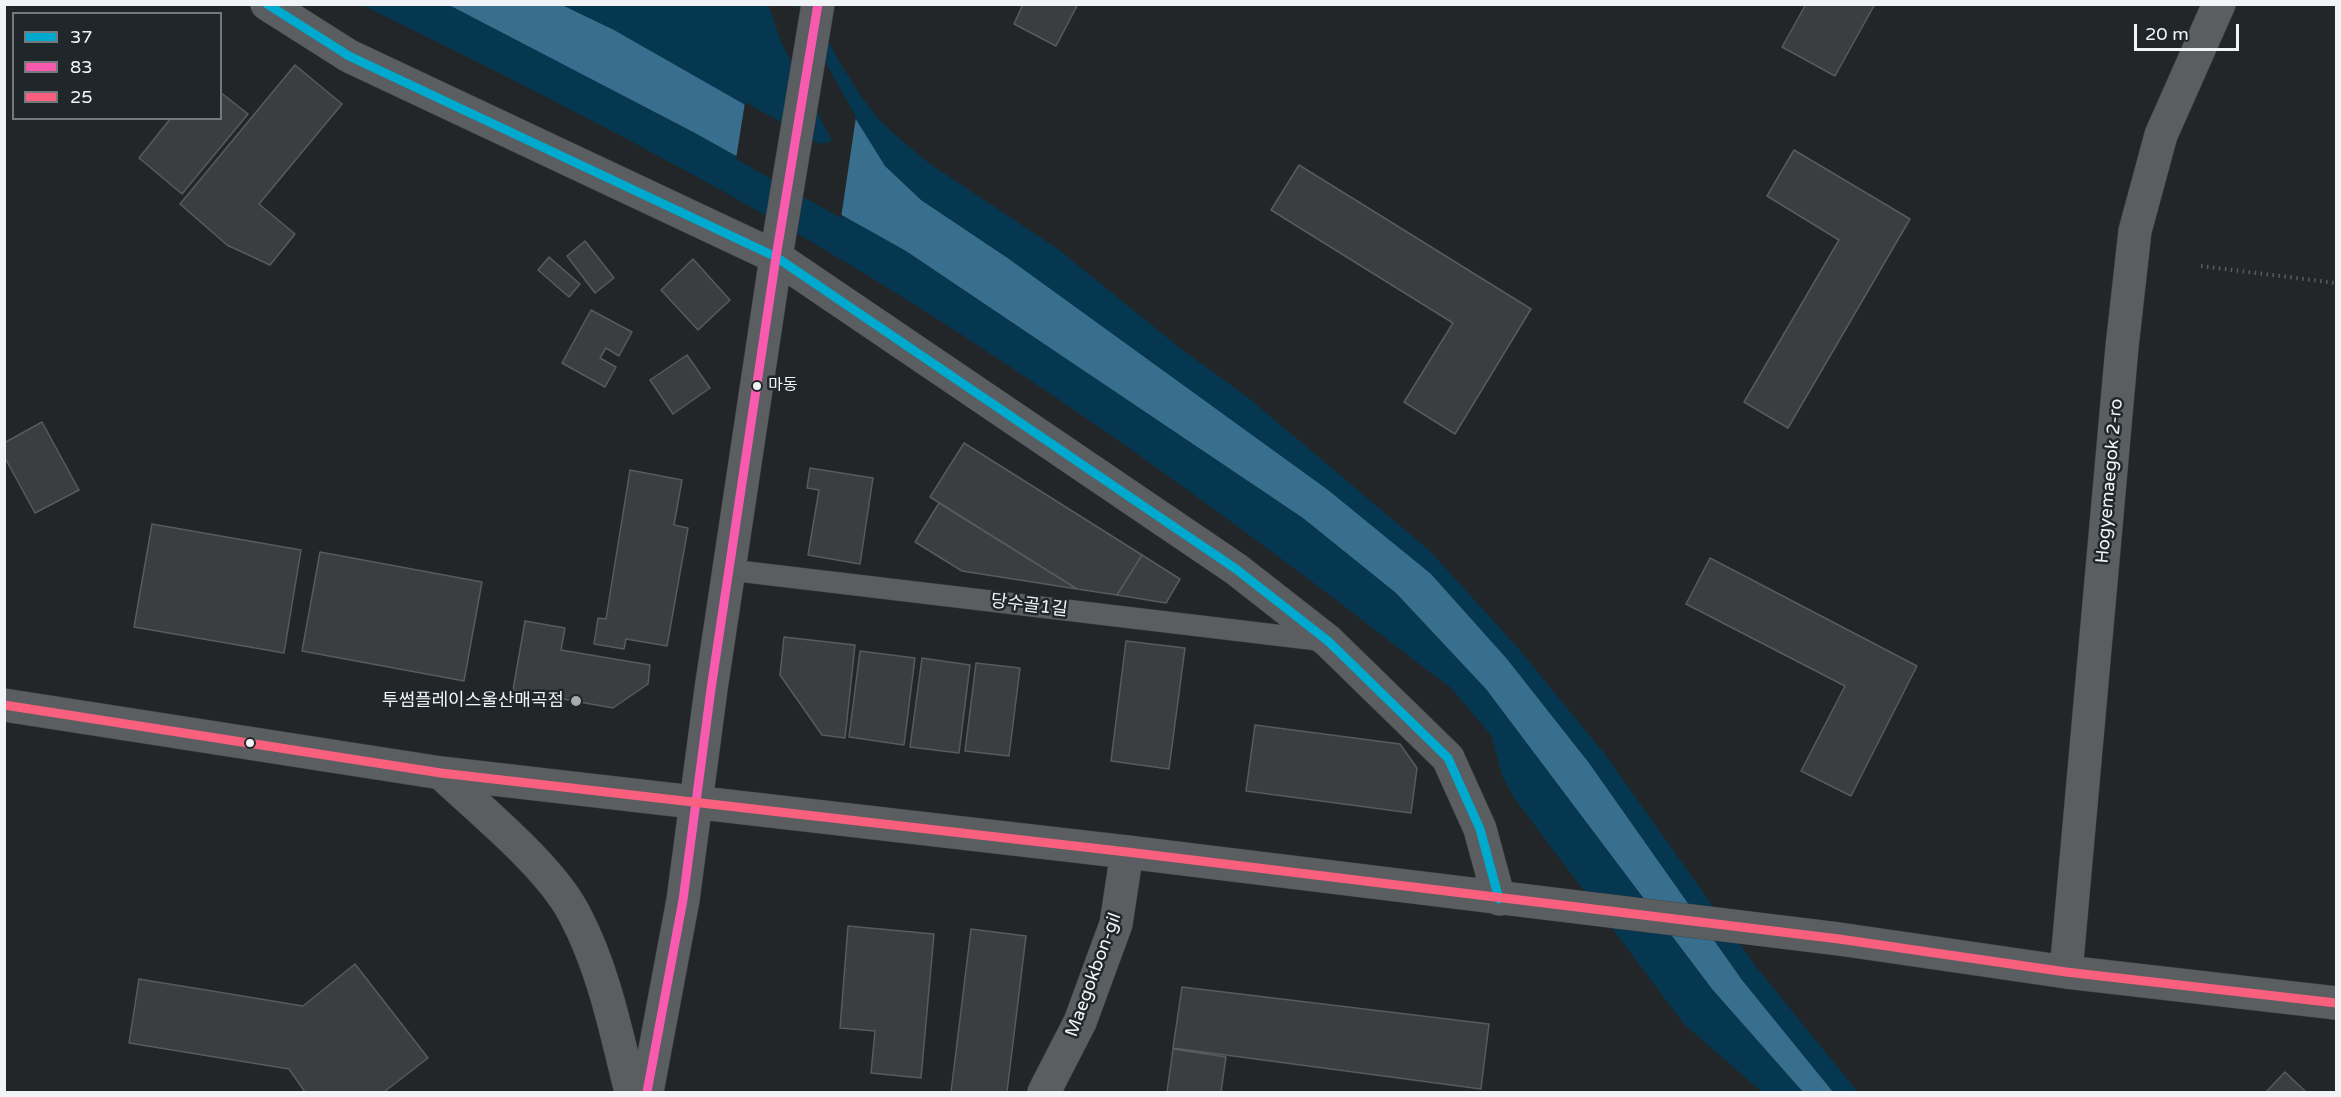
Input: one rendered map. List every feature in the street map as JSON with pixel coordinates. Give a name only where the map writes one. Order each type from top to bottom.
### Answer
[{"type":"street","points":[[267,4],[349,56],[776,257],[1236,569],[1328,641],[1449,758],[1480,829],[1499,898]]},
{"type":"street","points":[[647,1092],[683,900],[711,689],[776,257],[818,4]]},
{"type":"street","name":"Hogyemaegok 2-ro","points":[[2066,972],[2122,347],[2135,231],[2161,135],[2219,4]]},
{"type":"street","points":[[4,705],[441,773],[1127,852],[1839,939],[2066,972],[2337,1003]]},
{"type":"street","points":[[441,773],[547,875],[574,913],[600,970],[631,1092]]},
{"type":"street","name":"Maegokbon-gil","points":[[1044,1092],[1080,1022],[1116,924],[1127,852]]},
{"type":"lane","name":"당수골1길","points":[[730,570],[1328,641]]},
{"type":"path","points":[[2201,266],[2337,283]]},
{"type":"shaded area","points":[[362,5],[449,5],[695,133],[906,251],[1303,518],[1396,593],[1486,689],[1712,989],[1803,1092],[1762,1092],[1684,1024],[1515,799],[1503,778],[1491,735],[1450,687],[1314,583],[1075,410],[905,298],[728,194],[485,66]]},
{"type":"shaded area","points":[[449,5],[562,5],[614,30],[819,147],[835,143],[837,89],[885,166],[921,200],[1009,259],[1328,490],[1431,574],[1507,659],[1589,763],[1742,980],[1833,1092],[1803,1092],[1712,989],[1486,689],[1396,593],[1303,518],[906,251],[695,133]]},
{"type":"shaded area","points":[[562,5],[771,5],[836,143],[819,148],[614,30]]},
{"type":"shaded area","points":[[794,5],[810,5],[840,63],[861,96],[878,119],[907,145],[930,164],[1058,249],[1180,348],[1250,399],[1430,551],[1518,648],[1604,753],[1757,968],[1858,1092],[1833,1092],[1742,980],[1589,763],[1507,659],[1431,574],[1009,259],[921,200],[885,166],[863,134]]},
{"type":"pier","points":[[768,4],[797,4],[808,31],[856,117],[841,218],[736,159],[745,102],[820,144],[832,141],[782,44]]},
{"type":"building","points":[[1023,4],[1078,4],[1056,46],[1014,24]]},
{"type":"building","points":[[1806,4],[1875,4],[1835,76],[1782,47]]},
{"type":"building","points":[[295,65],[342,104],[259,204],[295,234],[270,265],[227,245],[180,204]]},
{"type":"building","points":[[222,94],[248,114],[182,194],[139,158],[169,120],[222,120]]},
{"type":"building","points":[[1794,150],[1910,219],[1788,428],[1744,402],[1839,240],[1767,196]]},
{"type":"building","points":[[1299,165],[1531,309],[1455,434],[1404,402],[1453,323],[1271,210]]},
{"type":"building","points":[[585,241],[614,278],[595,293],[567,256]]},
{"type":"building","points":[[549,257],[580,284],[569,297],[538,270]]},
{"type":"building","points":[[693,259],[730,300],[698,330],[661,290]]},
{"type":"building","points":[[591,310],[632,332],[619,356],[606,348],[600,358],[616,367],[605,387],[562,363]]},
{"type":"building","points":[[687,355],[710,388],[673,414],[650,380]]},
{"type":"building","points":[[42,422],[79,490],[35,513],[4,456],[4,443]]},
{"type":"building","points":[[964,443],[1142,555],[1117,595],[1077,589],[930,497]]},
{"type":"building","points":[[810,468],[873,478],[860,564],[808,555],[819,490],[807,488]]},
{"type":"building","points":[[630,470],[682,480],[674,525],[688,528],[667,646],[626,639],[624,649],[594,644],[598,618],[606,619]]},
{"type":"building","points":[[939,503],[1077,589],[962,571],[915,542]]},
{"type":"building","points":[[152,524],[301,550],[284,653],[134,627]]},
{"type":"building","points":[[320,552],[482,582],[464,681],[302,651]]},
{"type":"building","points":[[1142,555],[1180,579],[1166,603],[1117,595]]},
{"type":"building","points":[[1710,558],[1917,666],[1851,796],[1801,771],[1845,686],[1686,604]]},
{"type":"building","points":[[525,621],[565,628],[561,650],[650,665],[648,684],[613,708],[513,690]]},
{"type":"building","points":[[784,637],[855,645],[845,738],[822,735],[780,675]]},
{"type":"building","points":[[1126,641],[1185,648],[1169,769],[1111,761]]},
{"type":"building","points":[[860,651],[915,658],[904,745],[849,737]]},
{"type":"building","points":[[922,658],[970,665],[959,753],[910,747]]},
{"type":"building","points":[[976,663],[1020,668],[1009,756],[965,751]]},
{"type":"building","points":[[1255,725],[1400,744],[1417,768],[1411,813],[1246,791]]},
{"type":"building","points":[[848,926],[934,934],[921,1078],[871,1073],[875,1031],[840,1028]]},
{"type":"building","points":[[971,929],[1026,936],[1007,1092],[951,1092]]},
{"type":"building","points":[[355,964],[428,1058],[384,1092],[305,1092],[289,1069],[129,1043],[139,979],[303,1006]]},
{"type":"building","points":[[1182,987],[1489,1024],[1481,1089],[1173,1048]]},
{"type":"building","points":[[1173,1049],[1226,1057],[1221,1092],[1167,1092]]},
{"type":"building","points":[[2285,1072],[2306,1092],[2266,1092]]},
{"type":"transit line","name":"37","points":[[267,4],[349,56],[776,257],[1236,569],[1328,641],[1448,758],[1480,829],[1499,899]]},
{"type":"transit line","name":"83","points":[[647,1092],[683,900],[711,689],[776,257],[818,4]]},
{"type":"transit line","name":"25","points":[[4,705],[441,773],[1127,852],[1839,939],[2066,972],[2336,1003]]},
{"type":"place","name":"마동","points":[[757,386]]},
{"type":"place","name":"투썸플레이스울산매곡점","points":[[576,701]]}]
